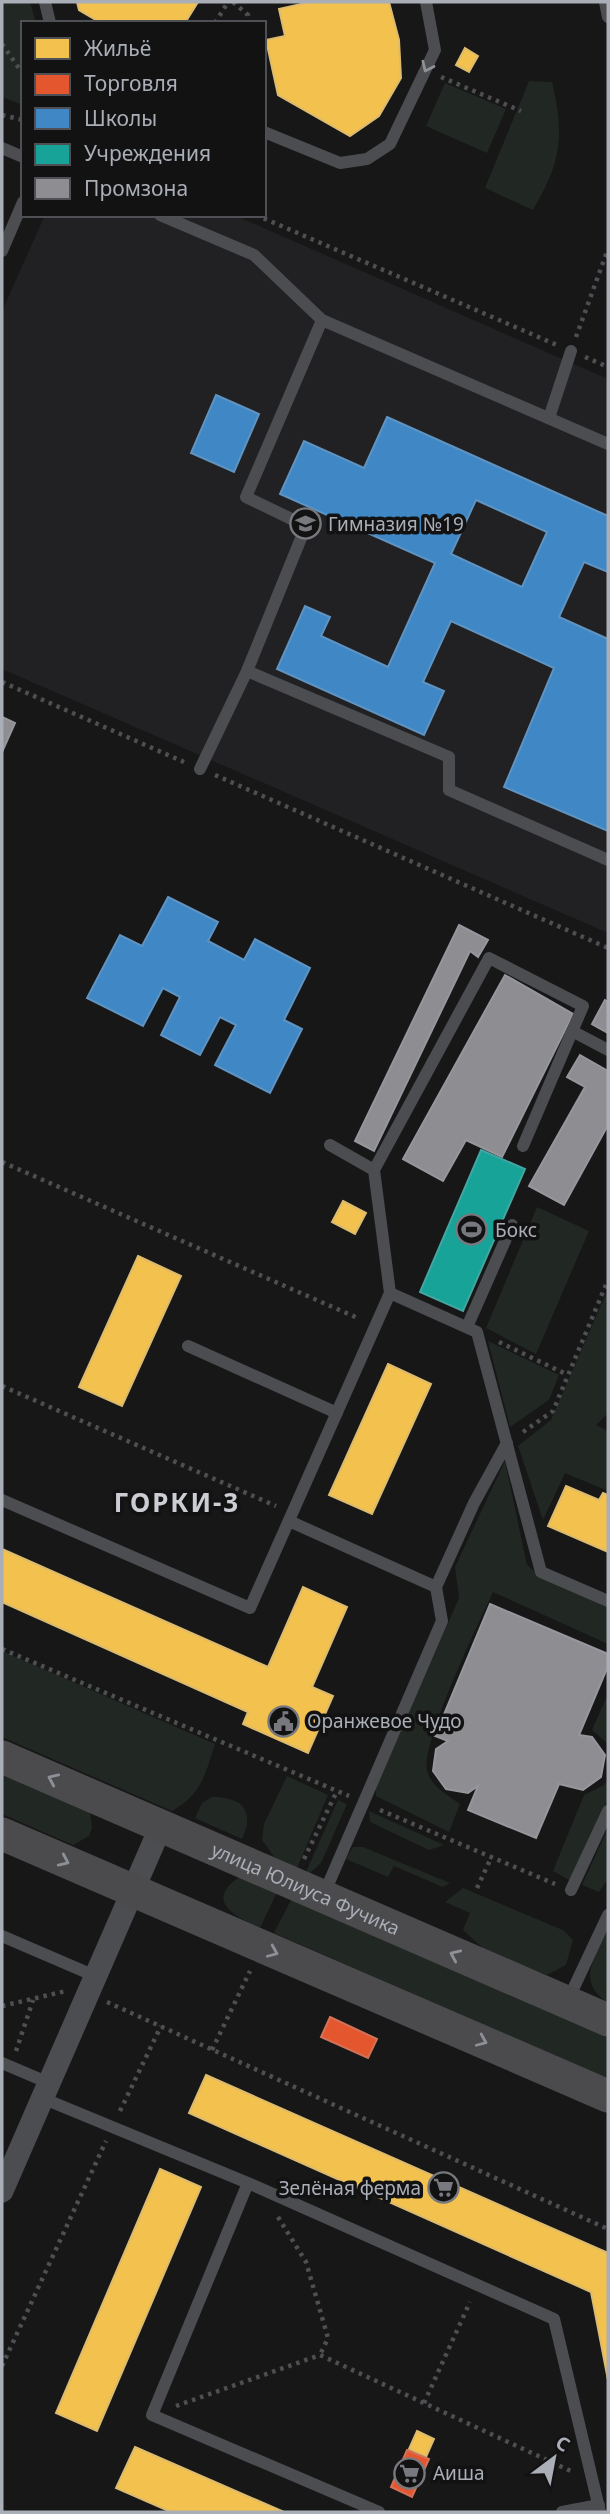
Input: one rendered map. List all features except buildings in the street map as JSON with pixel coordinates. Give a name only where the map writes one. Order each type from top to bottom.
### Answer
[{"type":"main road","name":"улица Юлиуса Фучика","points":[[2,1757],[608,2020]]},
{"type":"main road","points":[[2,1834],[608,2096]]},
{"type":"street","points":[[2,2191],[161,1826]]},
{"type":"lane","points":[[45,2],[50,21]]},
{"type":"lane","points":[[266,133],[340,163],[368,159],[390,144],[435,50],[426,2]]},
{"type":"lane","points":[[606,3],[608,18]]},
{"type":"lane","points":[[2,148],[21,156]]},
{"type":"lane","points":[[2,251],[21,207]]},
{"type":"lane","points":[[165,217],[254,255],[322,320],[608,444]]},
{"type":"lane","points":[[200,769],[247,671],[306,526],[246,497],[322,320]]},
{"type":"lane","points":[[549,418],[571,351]]},
{"type":"lane","points":[[247,671],[449,757],[450,790],[608,860]]},
{"type":"lane","points":[[2,1500],[250,1608],[390,1293],[374,1170],[489,958],[583,1006],[523,1146]]},
{"type":"lane","points":[[572,1031],[608,1050]]},
{"type":"lane","points":[[330,1145],[374,1170]]},
{"type":"lane","points":[[512,1225],[472,1329],[507,1443],[541,1572],[608,1601]]},
{"type":"lane","points":[[390,1293],[472,1329]]},
{"type":"lane","points":[[188,1346],[337,1413]]},
{"type":"lane","points":[[323,1897],[442,1621],[436,1587],[474,1503],[507,1443]]},
{"type":"lane","points":[[290,1517],[436,1587]]},
{"type":"lane","points":[[571,1890],[608,1811]]},
{"type":"lane","points":[[566,2003],[608,1915]]},
{"type":"lane","points":[[2,1936],[92,1985]]},
{"type":"lane","points":[[6,2065],[112,2127],[254,2186],[554,2319],[599,2509],[562,2512]]},
{"type":"lane","points":[[254,2186],[152,2414],[379,2512]]},
{"type":"path","points":[[216,21],[228,2]]},
{"type":"path","points":[[233,2],[248,15],[248,21]]},
{"type":"path","points":[[2,44],[21,71]]},
{"type":"path","points":[[425,71],[522,111]]},
{"type":"path","points":[[2,115],[21,120]]},
{"type":"path","points":[[261,217],[608,367]]},
{"type":"path","points":[[571,351],[608,249]]},
{"type":"path","points":[[2,682],[608,948]]},
{"type":"path","points":[[2,1162],[376,1326]]},
{"type":"path","points":[[507,1443],[553,1411],[608,1280]]},
{"type":"path","points":[[472,1329],[568,1374]]},
{"type":"path","points":[[2,1386],[290,1517]]},
{"type":"path","points":[[2,1649],[571,1890]]},
{"type":"path","points":[[477,1888],[491,1858]]},
{"type":"path","points":[[2,2006],[92,1985],[161,2026],[608,2229]]},
{"type":"path","points":[[6,2065],[33,1999]]},
{"type":"path","points":[[2,2366],[161,2026]]},
{"type":"path","points":[[254,2186],[306,2262],[328,2338],[320,2355]]},
{"type":"path","points":[[424,2403],[477,2285]]},
{"type":"path","points":[[152,2414],[320,2355],[593,2481]]},
{"type":"shaded area","points":[[2,2],[30,2],[35,21],[21,21],[21,104],[2,97]]},
{"type":"shaded area","points":[[529,81],[552,82],[559,134],[555,163],[533,210],[485,188]]},
{"type":"shaded area","points":[[445,83],[506,109],[487,153],[426,126]]},
{"type":"shaded area","name":"Гимназия №19","points":[[44,217],[239,217],[608,379],[608,933],[2,669],[2,311]]},
{"type":"shaded area","points":[[537,1207],[589,1231],[536,1354],[486,1328]]},
{"type":"shaded area","points":[[608,1289],[608,1413],[596,1425],[608,1431],[608,1491],[565,1473],[543,1520],[518,1446],[551,1420]]},
{"type":"shaded area","points":[[488,1341],[559,1375],[549,1400],[510,1427]]},
{"type":"shaded area","points":[[505,1461],[527,1565],[541,1577],[608,1607],[608,1644],[493,1592],[442,1709],[428,1755],[427,1770],[432,1781],[460,1804],[449,1832],[376,1796],[376,1788],[459,1598],[455,1567]]},
{"type":"shaded area","points":[[2,1651],[215,1744],[196,1791],[172,1811],[2,1737]]},
{"type":"shaded area","points":[[608,1694],[608,1744],[592,1730]]},
{"type":"shaded area","points":[[2,1769],[90,1812],[92,1828],[89,1836],[73,1845],[2,1814]]},
{"type":"shaded area","points":[[287,1776],[328,1795],[297,1868],[275,1858],[262,1840],[264,1824]]},
{"type":"shaded area","points":[[608,1779],[608,1799],[571,1881],[553,1871],[584,1795],[604,1785]]},
{"type":"shaded area","points":[[212,1797],[232,1800],[244,1808],[247,1821],[242,1839],[195,1818],[202,1803]]},
{"type":"shaded area","points":[[338,1800],[347,1804],[321,1863],[310,1873],[306,1872]]},
{"type":"shaded area","points":[[369,1811],[444,1845],[429,1850],[370,1822]]},
{"type":"shaded area","points":[[608,1828],[608,1879],[599,1892],[582,1885]]},
{"type":"shaded area","points":[[353,1847],[363,1847],[450,1883],[443,1887],[394,1866],[388,1877],[346,1859]]},
{"type":"shaded area","points":[[241,1876],[278,1890],[260,1928],[234,1913],[224,1901],[224,1893]]},
{"type":"shaded area","points":[[463,1888],[563,1930],[573,1940],[566,1965],[547,1975],[485,1950],[463,1930],[470,1913],[445,1902]]},
{"type":"shaded area","points":[[292,1898],[608,2035],[608,2079],[274,1933]]},
{"type":"shaded area","points":[[606,1934],[608,2003],[598,1995],[590,1979],[593,1962]]},
{"type":"place","name":"Гимназия №19","points":[[305,524]]},
{"type":"place","name":"Бокс","points":[[472,1230]]},
{"type":"place","name":"Оранжевое Чудо","points":[[284,1721]]},
{"type":"place","name":"Зелёная ферма","points":[[444,2188]]},
{"type":"place","name":"Аиша","points":[[410,2473]]},
{"type":"district","name":"ГОРКИ-3","points":[[177,1503]]}]
